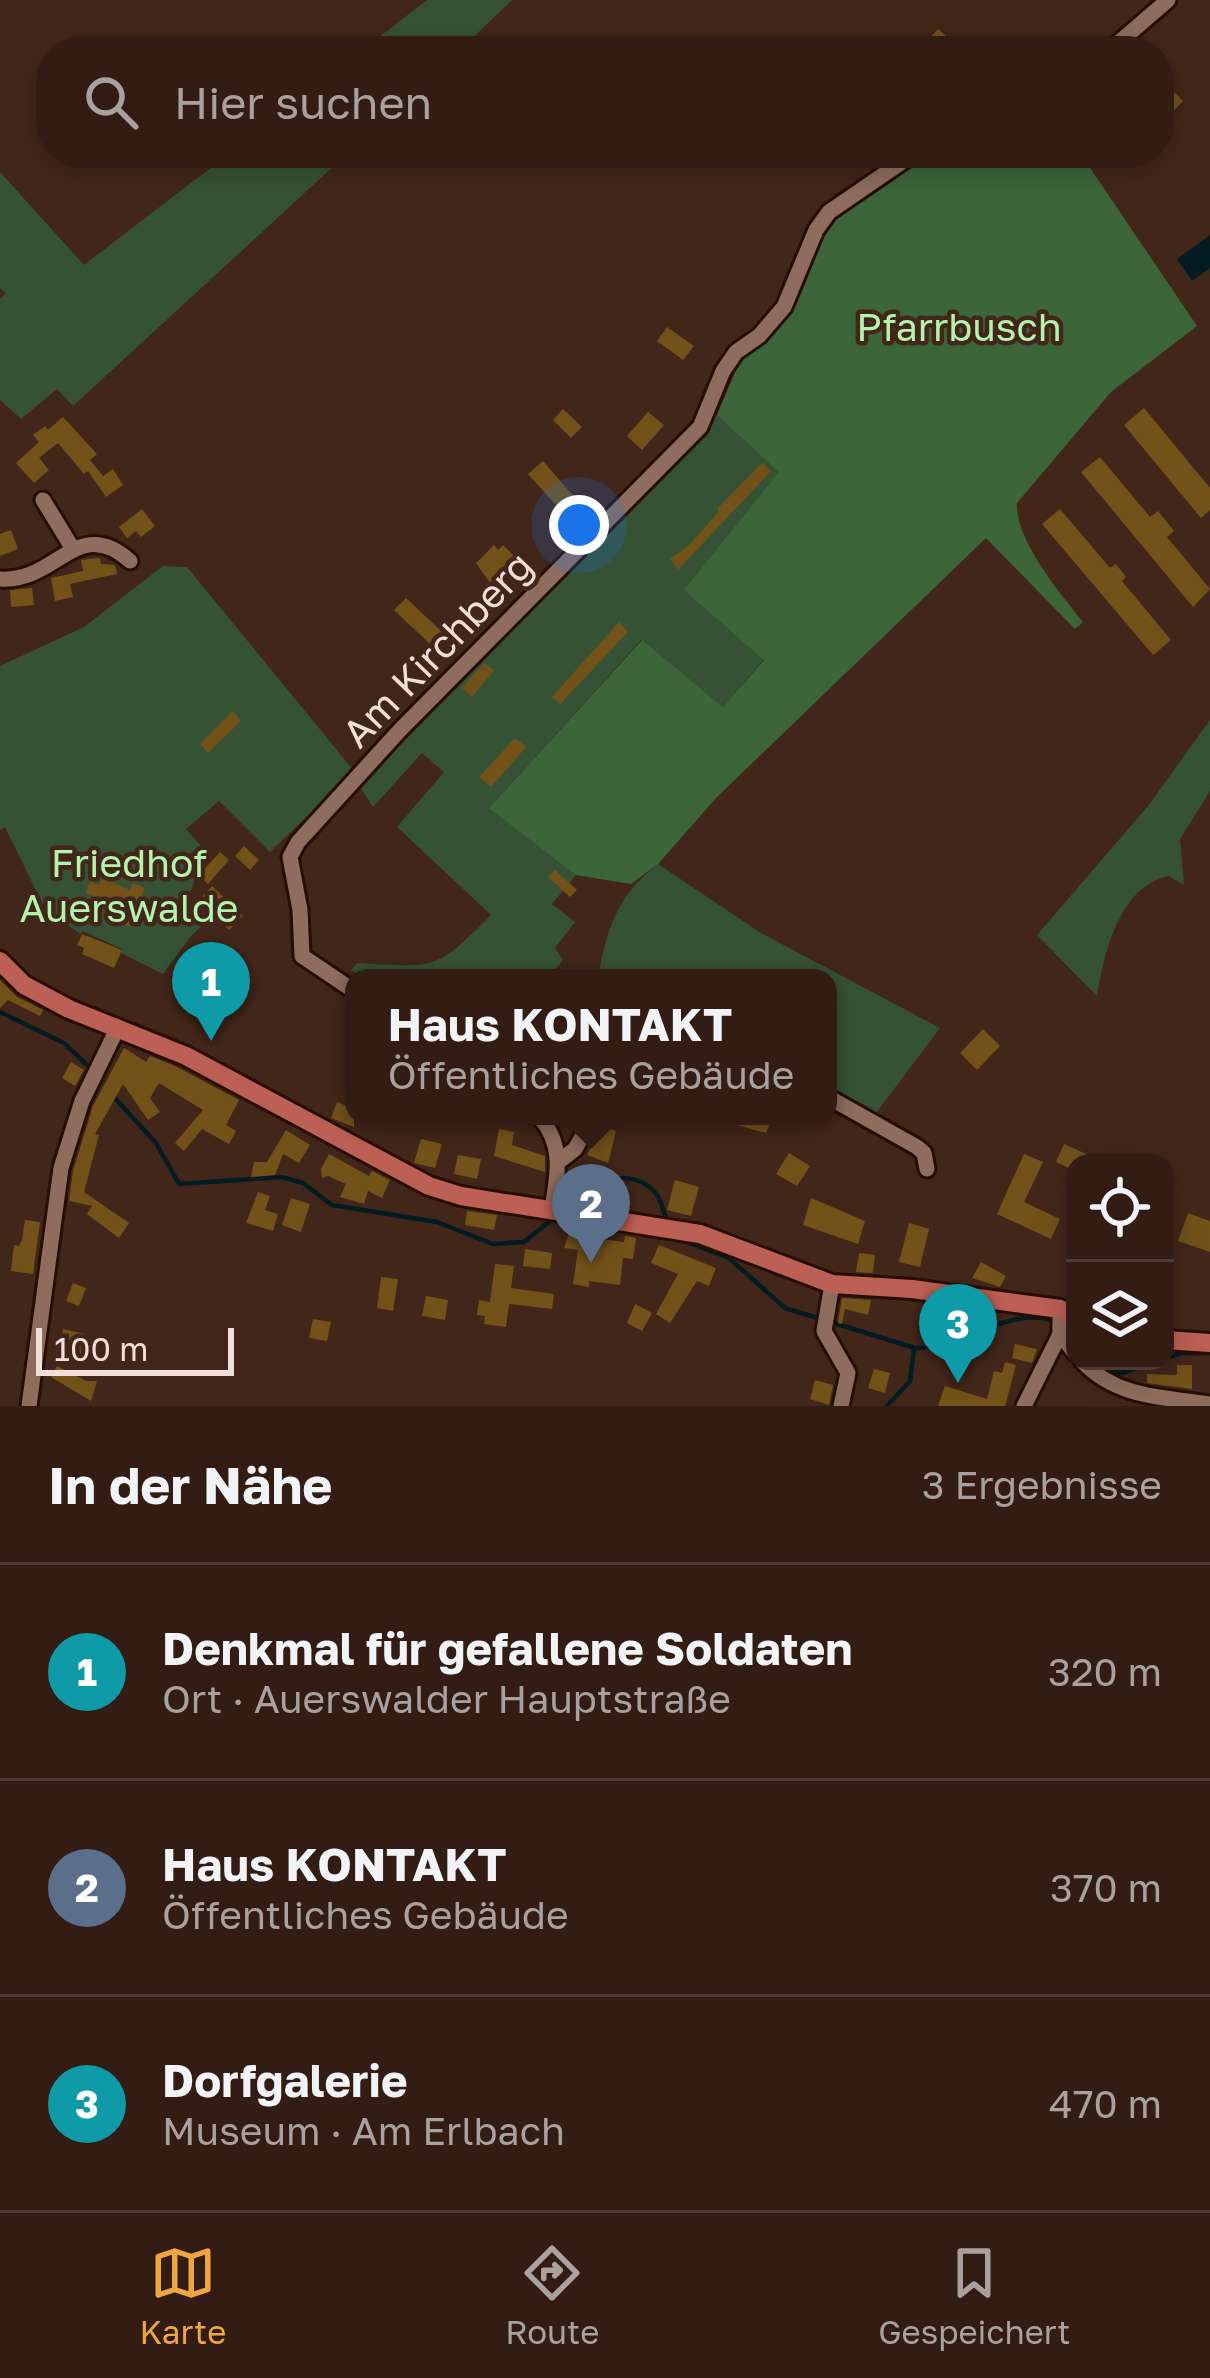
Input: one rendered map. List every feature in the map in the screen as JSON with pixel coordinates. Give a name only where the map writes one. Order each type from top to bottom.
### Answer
[{"type":"main road","points":[[0,961],[24,985],[69,1010],[186,1056],[429,1186],[461,1196],[683,1230],[832,1285],[912,1288],[1063,1321]]},
{"type":"main road","points":[[1174,1341],[1210,1343]]},
{"type":"street","points":[[1126,36],[1168,0]]},
{"type":"street","name":"Am Kirchberg","points":[[345,985],[302,956],[290,857],[298,842],[400,730],[700,427],[723,370],[784,307],[816,230],[829,212],[893,168]]},
{"type":"street","points":[[43,500],[73,549]]},
{"type":"street","points":[[0,579],[34,574],[87,543],[106,544],[130,561]]},
{"type":"street","points":[[28,1406],[61,1168],[118,1028]]},
{"type":"street","points":[[837,1101],[917,1147],[928,1168]]},
{"type":"street","points":[[547,1125],[561,1160],[558,1209]]},
{"type":"street","points":[[561,1160],[589,1125]]},
{"type":"street","points":[[832,1285],[824,1324],[848,1373],[841,1406]]},
{"type":"street","points":[[1024,1406],[1063,1321]]},
{"type":"street","points":[[1091,1370],[1134,1394],[1210,1404]]},
{"type":"green space","points":[[427,0],[512,0],[475,36],[380,36]]},
{"type":"green space","points":[[210,168],[332,168],[73,406],[57,389],[21,419],[0,400],[0,299],[6,293],[0,288],[0,172],[84,265]]},
{"type":"green space","name":"Pfarrbusch","points":[[911,168],[1090,168],[1197,326],[1111,392],[1017,503],[1031,549],[1083,622],[1075,629],[986,538],[717,797],[658,864],[631,884],[576,875],[489,808],[642,640],[723,707],[764,660],[684,590],[779,472],[717,415],[739,363],[794,309],[823,238],[837,218]]},
{"type":"green space","points":[[717,415],[780,471],[764,659],[723,707],[641,640],[490,807],[576,875],[552,904],[575,922],[555,948],[563,960],[556,969],[352,969],[357,963],[433,962],[491,915],[397,827],[444,772],[422,753],[373,807],[360,787],[411,728],[675,465]]},
{"type":"green space","name":"Friedhof Auerswalde","points":[[163,566],[187,567],[354,771],[270,852],[219,801],[186,829],[211,857],[197,872],[188,900],[209,919],[163,974],[121,953],[122,949],[83,931],[80,934],[44,907],[5,827],[0,830],[0,666],[84,627]]},
{"type":"green space","points":[[1210,720],[1210,791],[1180,839],[1184,885],[1169,876],[1152,882],[1126,907],[1110,942],[1097,996],[1037,935],[1148,806]]},
{"type":"green space","points":[[658,864],[761,933],[829,969],[600,969],[616,914]]},
{"type":"green space","points":[[837,973],[940,1028],[870,1121],[837,1108]]},
{"type":"water","points":[[1210,235],[1210,268],[1192,281],[1177,259]]},
{"type":"building","points":[[667,327],[694,346],[683,360],[657,341]]},
{"type":"building","points":[[1144,408],[1210,488],[1210,510],[1201,518],[1124,425]]},
{"type":"building","points":[[563,409],[582,427],[571,438],[553,420]]},
{"type":"building","points":[[648,412],[664,425],[642,450],[627,436]]},
{"type":"building","points":[[63,417],[97,454],[90,460],[103,476],[113,469],[123,485],[106,497],[88,471],[84,474],[58,443],[39,458],[49,470],[34,483],[16,463],[39,442],[33,435]]},
{"type":"building","points":[[1100,457],[1150,517],[1158,511],[1174,531],[1167,537],[1210,589],[1193,607],[1081,472]]},
{"type":"building","points":[[543,461],[576,499],[562,512],[528,474]]},
{"type":"building","points":[[762,463],[771,471],[678,570],[670,559],[689,545]]},
{"type":"building","points":[[142,509],[155,526],[141,537],[136,531],[127,538],[119,527]]},
{"type":"building","points":[[1060,509],[1110,568],[1116,564],[1126,577],[1122,581],[1171,640],[1153,655],[1042,524]]},
{"type":"building","points":[[11,530],[18,549],[0,556],[0,534]]},
{"type":"building","points":[[494,545],[498,550],[503,545],[515,557],[490,583],[476,563]]},
{"type":"building","points":[[100,558],[101,564],[115,565],[117,574],[70,584],[73,597],[55,601],[51,578],[83,571],[81,560]]},
{"type":"building","points":[[32,588],[34,605],[11,607],[10,590]]},
{"type":"building","points":[[406,598],[442,632],[430,644],[394,610]]},
{"type":"building","points":[[619,622],[628,632],[560,704],[552,697]]},
{"type":"building","points":[[484,663],[494,670],[472,697],[462,688]]},
{"type":"building","points":[[233,711],[241,721],[208,753],[200,744]]},
{"type":"building","points":[[515,738],[526,747],[491,787],[479,777]]},
{"type":"building","points":[[244,846],[259,860],[250,870],[235,856]]},
{"type":"building","points":[[220,852],[229,860],[208,884],[199,875]]},
{"type":"building","points":[[555,870],[577,890],[570,897],[548,877]]},
{"type":"building","points":[[102,878],[130,890],[133,883],[145,888],[142,896],[151,913],[141,920],[134,917],[130,927],[116,921],[119,913],[93,903],[96,897],[86,893],[90,881],[99,885]]},
{"type":"building","points":[[212,886],[243,916],[229,930],[198,901]]},
{"type":"building","points":[[82,934],[122,950],[114,968],[82,954],[84,948],[77,945]]},
{"type":"building","points":[[0,980],[17,997],[43,1010],[40,1016],[8,1000],[0,1008]]},
{"type":"building","points":[[983,1029],[1000,1046],[977,1070],[960,1053]]},
{"type":"building","points":[[124,1048],[146,1062],[150,1056],[175,1066],[239,1100],[226,1125],[236,1131],[229,1144],[202,1129],[184,1151],[175,1143],[203,1110],[159,1083],[150,1098],[160,1112],[148,1120],[123,1084],[95,1134],[99,1135],[84,1192],[129,1223],[119,1238],[87,1214],[92,1206],[69,1201],[93,1106]]},
{"type":"building","points":[[71,1062],[84,1070],[75,1086],[62,1078]]},
{"type":"building","points":[[337,1102],[345,1105],[345,1123],[331,1118]]},
{"type":"building","points":[[736,1125],[769,1125],[766,1133]]},
{"type":"building","points":[[602,1126],[616,1131],[608,1163],[587,1155]]},
{"type":"building","points":[[499,1129],[514,1132],[512,1145],[545,1156],[545,1172],[494,1156]]},
{"type":"building","points":[[286,1130],[310,1145],[299,1163],[283,1154],[275,1175],[251,1177],[254,1162],[267,1162]]},
{"type":"building","points":[[421,1139],[442,1144],[435,1168],[414,1163]]},
{"type":"building","points":[[1064,1144],[1086,1154],[1066,1154],[1066,1167],[1056,1162]]},
{"type":"building","points":[[789,1153],[810,1166],[797,1186],[776,1174]]},
{"type":"building","points":[[329,1154],[369,1176],[372,1171],[390,1180],[382,1198],[368,1191],[364,1204],[340,1197],[346,1184],[322,1178]]},
{"type":"building","points":[[1024,1154],[1043,1162],[1024,1202],[1060,1219],[1051,1239],[997,1214]]},
{"type":"building","points":[[458,1155],[481,1159],[477,1179],[454,1174]]},
{"type":"building","points":[[675,1180],[699,1187],[691,1216],[667,1210]]},
{"type":"building","points":[[258,1192],[270,1196],[265,1210],[278,1214],[273,1231],[246,1223]]},
{"type":"building","points":[[291,1198],[310,1204],[301,1232],[282,1225]]},
{"type":"building","points":[[811,1198],[865,1221],[858,1244],[803,1225]]},
{"type":"building","points":[[467,1211],[497,1215],[494,1230],[465,1225]]},
{"type":"building","points":[[1188,1213],[1210,1221],[1210,1252],[1178,1241]]},
{"type":"building","points":[[25,1220],[40,1222],[33,1274],[11,1271],[14,1245],[22,1240]]},
{"type":"building","points":[[909,1223],[929,1229],[920,1267],[899,1262]]},
{"type":"building","points":[[571,1228],[594,1231],[593,1238],[624,1242],[625,1236],[636,1238],[633,1259],[623,1258],[620,1285],[573,1284],[578,1250],[564,1248]]},
{"type":"building","points":[[659,1245],[716,1268],[709,1286],[697,1281],[670,1323],[656,1314],[678,1274],[651,1263]]},
{"type":"building","points":[[525,1249],[552,1253],[550,1269],[523,1266]]},
{"type":"building","points":[[859,1253],[875,1255],[873,1273],[856,1272]]},
{"type":"building","points":[[981,1262],[1006,1276],[1000,1287],[972,1278]]},
{"type":"building","points":[[495,1264],[514,1266],[511,1288],[554,1294],[552,1309],[509,1304],[506,1327],[484,1324],[485,1316],[477,1315],[479,1300],[490,1302]]},
{"type":"building","points":[[381,1277],[398,1279],[393,1311],[377,1308]]},
{"type":"building","points":[[73,1283],[86,1288],[79,1306],[66,1301]]},
{"type":"building","points":[[426,1296],[448,1300],[445,1320],[422,1316]]},
{"type":"building","points":[[842,1298],[871,1300],[868,1315],[845,1309],[842,1324],[838,1323]]},
{"type":"building","points":[[635,1304],[652,1313],[642,1331],[627,1323]]},
{"type":"building","points":[[928,1310],[952,1313],[949,1333],[925,1329]]},
{"type":"building","points":[[313,1319],[331,1322],[327,1341],[309,1338]]},
{"type":"building","points":[[63,1329],[85,1334],[81,1354],[59,1350]]},
{"type":"building","points":[[1015,1344],[1037,1349],[1032,1363],[1012,1358]]},
{"type":"building","points":[[1005,1362],[1016,1365],[1005,1406],[938,1406],[945,1386],[987,1399],[994,1371],[1002,1373]]},
{"type":"building","points":[[1177,1365],[1192,1365],[1192,1389],[1147,1383],[1147,1374],[1177,1375]]},
{"type":"building","points":[[57,1366],[86,1381],[97,1381],[91,1401],[51,1377]]},
{"type":"building","points":[[874,1369],[890,1373],[885,1393],[868,1388]]},
{"type":"building","points":[[815,1380],[833,1385],[829,1405],[810,1399]]},
{"type":"waterway","points":[[0,1012],[64,1043],[91,1069]]},
{"type":"waterway","points":[[113,1096],[156,1143],[179,1184],[282,1177],[303,1183],[332,1205],[437,1222],[493,1244],[524,1242],[555,1217]]},
{"type":"waterway","points":[[563,1208],[583,1191],[622,1178],[647,1185],[657,1195],[668,1223]]},
{"type":"waterway","points":[[676,1238],[729,1258],[785,1308],[915,1348],[1021,1318],[1053,1321]]},
{"type":"waterway","points":[[887,1406],[910,1381],[914,1349]]},
{"type":"waterway","points":[[1174,1356],[1210,1353]]},
{"type":"waterway","points":[[1100,1370],[1131,1370]]},
{"type":"place","name":"Denkmal für gefallene Soldaten","points":[[211,1041]]},
{"type":"place","name":"Haus KONTAKT","points":[[591,1263]]},
{"type":"place","name":"Dorfgalerie","points":[[958,1383]]}]
